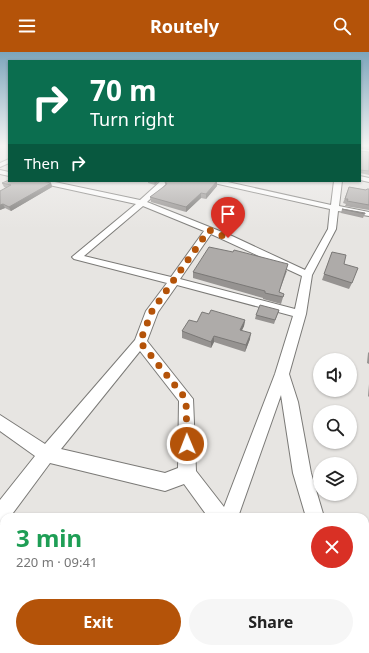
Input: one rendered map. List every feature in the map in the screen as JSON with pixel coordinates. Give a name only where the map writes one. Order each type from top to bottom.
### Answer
[{"type":"street","points":[[45,182],[142,203],[209,230],[307,275]]},
{"type":"street","points":[[65,186],[71,182]]},
{"type":"street","points":[[163,182],[142,203],[77,257],[300,314]]},
{"type":"street","points":[[219,182],[369,214]]},
{"type":"street","points":[[230,513],[282,374],[300,314],[307,275],[332,229],[338,182]]},
{"type":"street","points":[[2,513],[47,454],[140,342],[152,311],[209,230]]},
{"type":"street","points":[[140,342],[186,399],[187,474],[217,513]]},
{"type":"street","points":[[282,374],[291,402],[302,472],[314,513]]},
{"type":"street","points":[[0,422],[47,454],[165,482],[187,474]]},
{"type":"building","points":[[8,180],[8,182],[51,183],[9,207],[3,204],[0,205],[0,191],[11,185],[2,183]]},
{"type":"building","points":[[216,182],[206,194],[201,193],[186,207],[150,197],[166,185],[167,183],[165,183]]},
{"type":"building","points":[[349,187],[366,190],[369,189],[369,205],[347,201],[348,199],[345,199]]},
{"type":"building","points":[[342,209],[365,213],[365,214]]},
{"type":"building","points":[[209,247],[233,252],[234,250],[288,264],[279,292],[284,294],[283,297],[193,272]]},
{"type":"building","points":[[332,252],[346,255],[344,264],[358,268],[352,283],[324,274]]},
{"type":"building","points":[[260,305],[279,310],[275,320],[256,315]]},
{"type":"building","points":[[211,310],[245,320],[240,330],[251,333],[246,345],[214,336],[211,342],[182,331],[189,320],[197,322],[202,312],[209,314]]},
{"type":"route","points":[[187,444],[186,399],[140,342],[152,311],[209,230],[228,238]]}]
